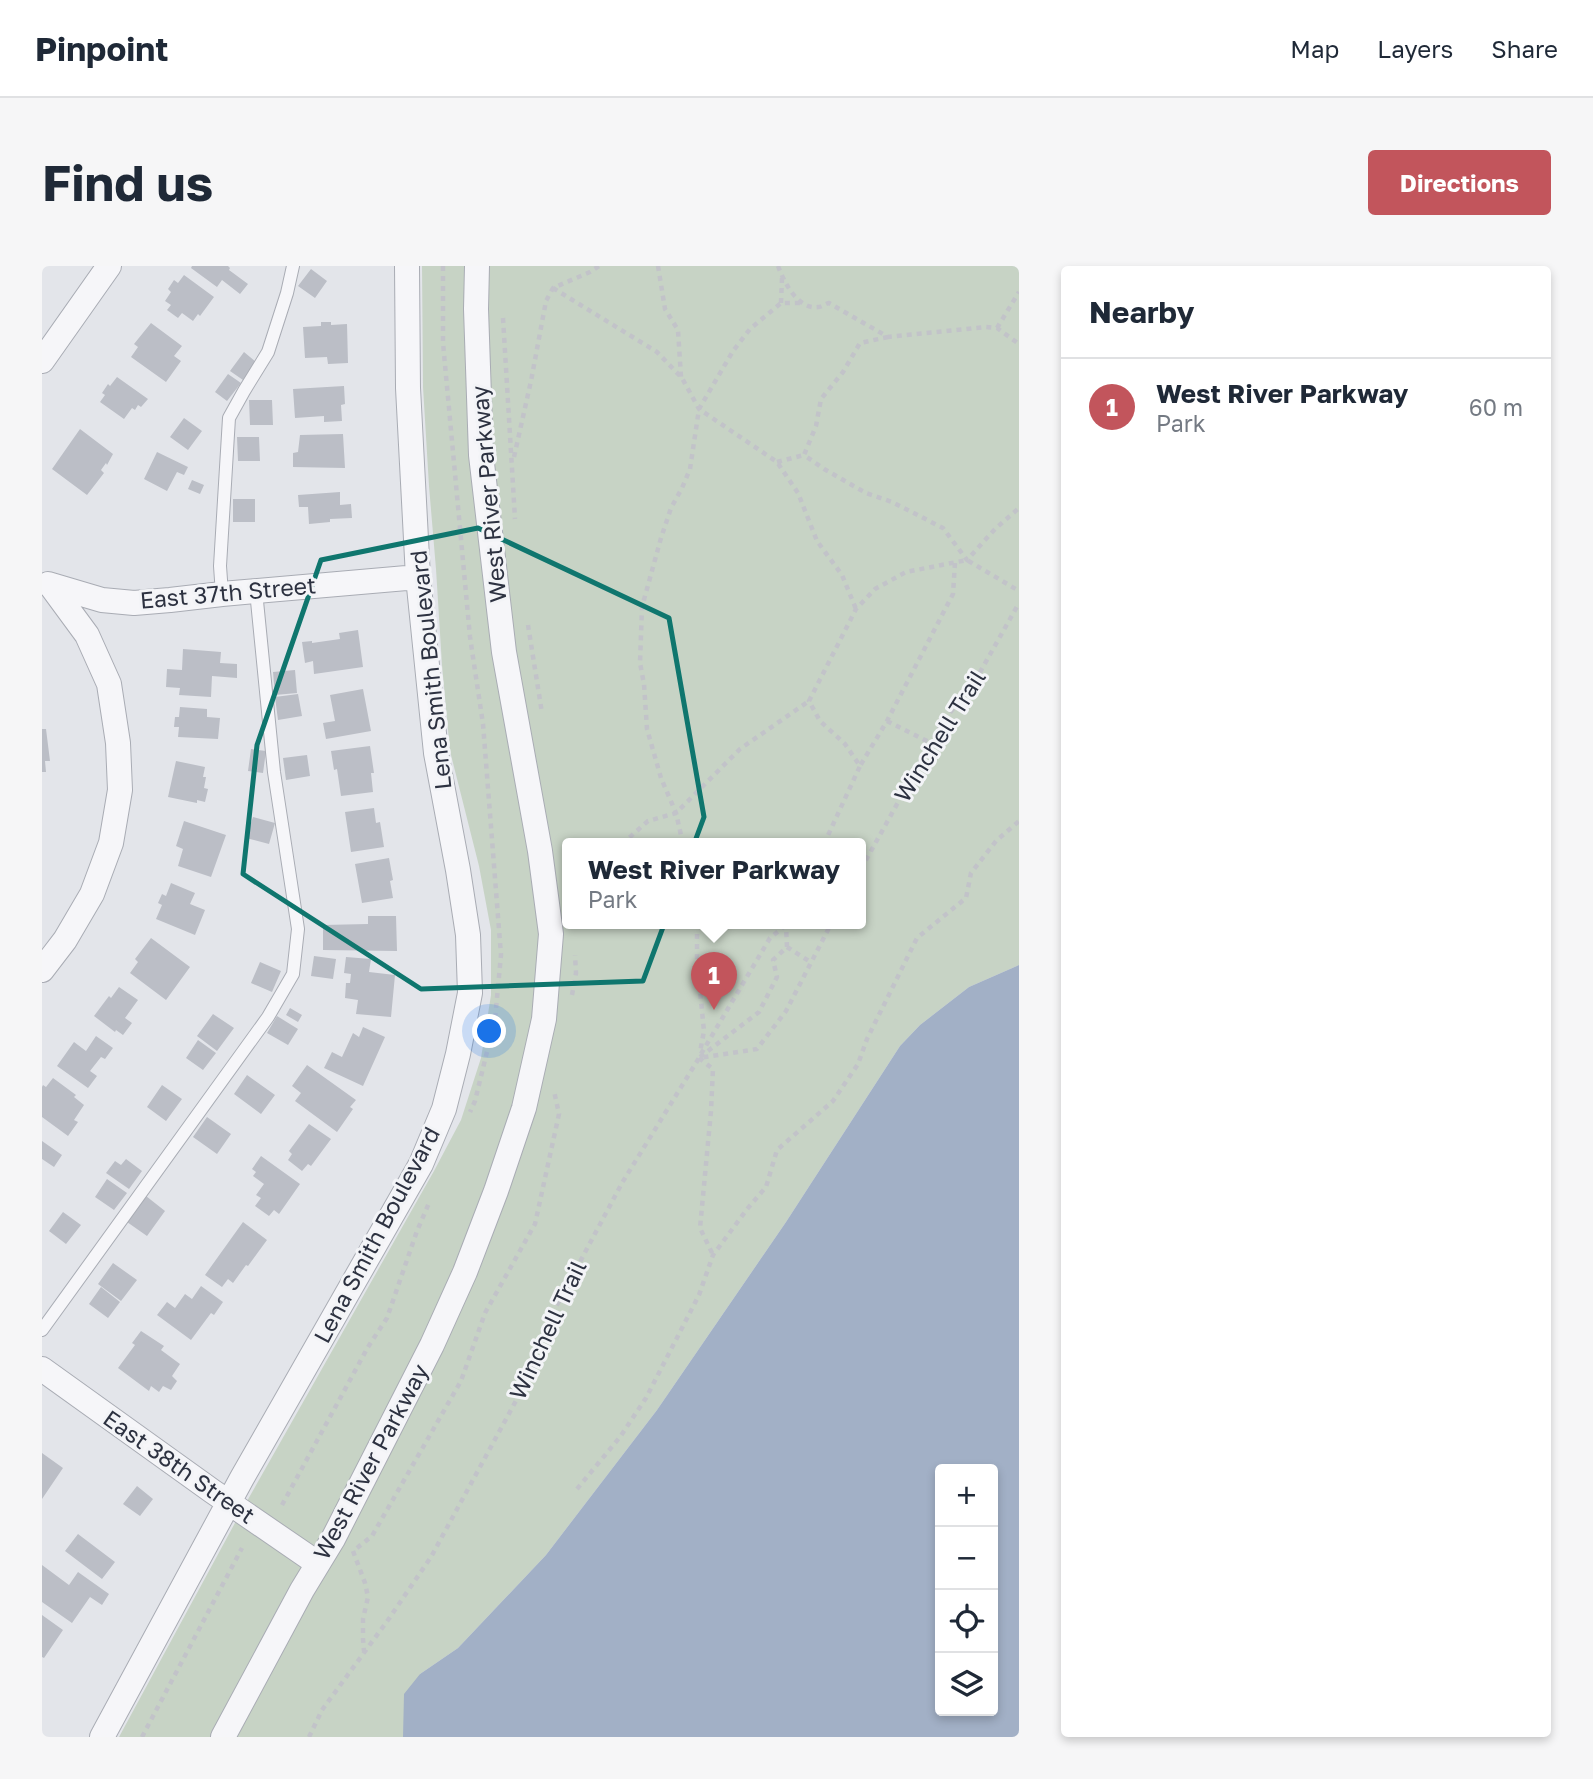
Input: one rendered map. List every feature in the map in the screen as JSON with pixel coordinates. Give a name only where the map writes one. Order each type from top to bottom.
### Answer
[{"type":"street","points":[[42,361],[109,266]]},
{"type":"street","name":"Lena Smith Boulevard","points":[[102,1737],[229,1502],[421,1164],[444,1109],[458,1054],[470,993],[468,934],[436,753],[418,577],[408,388],[407,266]]},
{"type":"street","name":"West River Parkway","points":[[223,1737],[332,1539],[426,1358],[465,1272],[524,1108],[544,1019],[551,934],[540,851],[504,652],[481,455],[477,266]]},
{"type":"street","name":"East 37th Street","points":[[46,583],[102,600],[134,603],[418,577]]},
{"type":"street","points":[[42,970],[65,940],[92,894],[111,843],[120,790],[118,743],[109,684],[87,635],[46,583]]},
{"type":"street","name":"East 38th Street","points":[[42,1369],[317,1563]]},
{"type":"lane","points":[[222,594],[220,566],[229,418],[268,352],[293,266]]},
{"type":"lane","points":[[42,1330],[268,1017],[293,974],[298,929],[274,772],[256,591]]},
{"type":"path","points":[[513,465],[545,301],[553,288],[599,266]]},
{"type":"path","points":[[658,266],[665,309],[678,330],[681,378]]},
{"type":"path","points":[[778,266],[782,277],[800,303]]},
{"type":"path","points":[[781,303],[782,277]]},
{"type":"path","points":[[553,288],[657,352],[681,378],[699,409],[777,462],[798,493],[817,541],[842,575],[856,609]]},
{"type":"path","points":[[997,328],[1019,292]]},
{"type":"path","points":[[682,838],[676,813],[661,778],[647,729],[640,663],[642,607],[671,509],[690,470],[699,409],[733,351],[750,329],[781,303],[800,303],[817,308],[829,303],[888,337]]},
{"type":"path","points":[[503,313],[516,528]]},
{"type":"path","points":[[804,455],[816,426],[821,399],[843,372],[860,343],[888,337],[986,327],[997,328],[1019,344]]},
{"type":"path","points":[[777,462],[804,455],[866,493],[892,502],[943,528],[967,560],[1019,591]]},
{"type":"path","points":[[629,838],[649,821],[676,813],[740,749],[809,701],[856,609],[874,589],[906,572],[967,560],[995,529],[1019,508]]},
{"type":"path","points":[[827,838],[860,766],[887,721],[953,594],[955,563]]},
{"type":"path","name":"Winchell Trail","points":[[866,860],[941,724],[979,674],[1019,603]]},
{"type":"path","points":[[526,617],[544,725]]},
{"type":"path","points":[[809,701],[820,722],[845,744],[860,766]]},
{"type":"path","points":[[887,721],[931,743]]},
{"type":"path","points":[[577,1489],[620,1437],[646,1398],[699,1295],[713,1255],[766,1187],[777,1150],[833,1101],[858,1064],[867,1039],[917,938],[966,898],[971,873],[996,841],[1019,821]]},
{"type":"path","points":[[697,929],[697,961],[704,1031],[699,1058]]},
{"type":"path","name":"Winchell Trail","points":[[309,1737],[322,1710],[431,1557],[530,1375],[542,1333],[616,1194],[770,938],[782,929]]},
{"type":"path","points":[[699,1058],[759,1012],[777,977],[773,960],[787,947],[787,929]]},
{"type":"path","points":[[699,1058],[757,1049],[786,1011],[829,929]]},
{"type":"path","points":[[787,947],[812,963]]},
{"type":"path","points":[[699,1058],[713,1069],[700,1228],[713,1255]]},
{"type":"path","points":[[364,1651],[363,1619],[368,1597],[353,1551],[372,1536],[461,1381],[485,1312],[535,1224],[559,1114],[554,1091]]},
{"type":"path","points":[[142,1737],[242,1548]]},
{"type":"highlighted area","points":[[478,528],[669,618],[704,817],[643,981],[421,989],[243,874],[257,745],[321,560]]},
{"type":"green space","points":[[422,266],[1019,266],[1019,965],[969,987],[920,1025],[900,1046],[786,1222],[657,1410],[546,1555],[458,1648],[420,1674],[403,1737],[119,1737],[242,1510],[434,1171],[461,1120],[481,1058],[491,995],[491,930],[479,866],[450,751],[423,387]]},
{"type":"water","points":[[1019,965],[1019,1737],[403,1737],[404,1694],[420,1674],[458,1648],[546,1555],[657,1410],[786,1222],[900,1046],[920,1025],[969,987]]},
{"type":"building","points":[[228,266],[229,270],[248,284],[240,294],[222,280],[217,287],[191,268]]},
{"type":"building","points":[[311,269],[327,281],[315,298],[298,286]]},
{"type":"building","points":[[184,275],[214,297],[193,321],[182,313],[178,318],[167,310],[171,305],[165,301],[174,280],[178,283]]},
{"type":"building","points":[[321,322],[331,322],[331,325],[347,324],[348,363],[328,364],[327,357],[305,358],[303,327],[321,326]]},
{"type":"building","points":[[151,323],[182,346],[174,356],[181,361],[166,382],[131,357],[138,347],[134,344]]},
{"type":"building","points":[[244,352],[256,362],[243,380],[230,371]]},
{"type":"building","points":[[228,374],[241,383],[227,401],[215,392]]},
{"type":"building","points":[[117,377],[148,399],[141,407],[138,405],[135,410],[132,408],[124,419],[100,402],[108,384],[110,386]]},
{"type":"building","points":[[344,386],[342,421],[324,422],[324,416],[295,418],[293,389]]},
{"type":"building","points":[[249,400],[272,400],[273,425],[250,425]]},
{"type":"building","points":[[184,418],[202,431],[188,450],[170,437]]},
{"type":"building","points":[[80,429],[113,454],[101,470],[104,473],[87,495],[52,469]]},
{"type":"building","points":[[343,434],[345,468],[293,467],[293,453],[298,452],[300,435]]},
{"type":"building","points":[[237,437],[259,437],[260,461],[238,461]]},
{"type":"building","points":[[157,452],[188,467],[184,475],[177,472],[167,491],[144,479]]},
{"type":"building","points":[[192,480],[204,485],[200,494],[188,489]]},
{"type":"building","points":[[340,492],[340,505],[351,504],[352,518],[309,524],[308,507],[299,507],[298,495]]},
{"type":"building","points":[[233,499],[255,499],[255,522],[233,522]]},
{"type":"building","points":[[358,630],[363,667],[314,674],[313,661],[305,663],[302,642],[340,639],[339,633]]},
{"type":"building","points":[[183,649],[221,652],[220,663],[237,664],[237,678],[212,676],[211,697],[179,695],[180,688],[166,687],[167,669],[182,670]]},
{"type":"building","points":[[295,670],[297,693],[275,695],[273,672]]},
{"type":"building","points":[[363,689],[371,731],[326,739],[323,723],[335,721],[330,695]]},
{"type":"building","points":[[298,694],[302,716],[278,720],[275,697]]},
{"type":"building","points":[[180,707],[207,709],[207,717],[220,718],[218,739],[178,737],[179,727],[174,727]]},
{"type":"building","points":[[42,729],[46,729],[50,761],[45,761],[46,772],[42,772]]},
{"type":"building","points":[[370,746],[374,773],[371,773],[373,792],[341,796],[331,751]]},
{"type":"building","points":[[251,749],[266,751],[263,773],[248,771]]},
{"type":"building","points":[[307,755],[310,776],[286,780],[283,758]]},
{"type":"building","points":[[176,761],[205,767],[204,788],[208,789],[205,802],[168,797]]},
{"type":"building","points":[[374,808],[376,823],[380,822],[384,847],[351,852],[345,812]]},
{"type":"building","points":[[253,817],[275,823],[269,844],[246,838]]},
{"type":"building","points":[[184,821],[226,835],[211,877],[178,866],[183,849],[176,846]]},
{"type":"building","points":[[389,858],[393,898],[362,903],[355,864]]},
{"type":"building","points":[[171,883],[195,893],[190,904],[205,910],[195,935],[156,919],[162,905],[158,903],[162,894],[166,896]]},
{"type":"building","points":[[368,916],[396,916],[397,951],[323,950],[323,925],[368,924]]},
{"type":"building","points":[[151,938],[190,967],[166,1000],[130,973],[138,962],[135,959]]},
{"type":"building","points":[[314,956],[336,959],[333,979],[311,976]]},
{"type":"building","points":[[346,957],[371,959],[369,972],[395,975],[391,1017],[356,1014],[358,1000],[345,998],[346,983],[350,983],[351,974],[344,973]]},
{"type":"building","points":[[260,962],[281,971],[272,992],[251,983]]},
{"type":"building","points":[[119,987],[138,1000],[125,1018],[132,1023],[123,1035],[94,1016]]},
{"type":"building","points":[[290,1008],[302,1015],[298,1022],[286,1015]]},
{"type":"building","points":[[213,1014],[234,1028],[217,1051],[197,1036]]},
{"type":"building","points":[[277,1016],[298,1029],[288,1045],[267,1033]]},
{"type":"building","points":[[363,1027],[385,1037],[363,1086],[324,1068],[332,1052],[342,1057],[353,1033],[359,1037]]},
{"type":"building","points":[[96,1036],[113,1048],[105,1059],[101,1057],[90,1071],[97,1076],[88,1088],[57,1066],[74,1042],[86,1051]]},
{"type":"building","points":[[198,1040],[216,1053],[203,1070],[186,1058]]},
{"type":"building","points":[[307,1065],[356,1100],[337,1132],[295,1101],[301,1093],[292,1086]]},
{"type":"building","points":[[247,1075],[275,1095],[261,1114],[234,1094]]},
{"type":"building","points":[[53,1078],[76,1095],[74,1097],[84,1105],[74,1120],[78,1122],[68,1136],[42,1117],[42,1087],[46,1087]]},
{"type":"building","points":[[162,1085],[182,1099],[166,1121],[147,1107]]},
{"type":"building","points":[[207,1117],[231,1134],[217,1154],[193,1137]]},
{"type":"building","points":[[309,1124],[331,1139],[311,1166],[308,1164],[302,1171],[288,1160],[292,1154],[289,1151]]},
{"type":"building","points":[[42,1141],[62,1155],[54,1167],[42,1159]]},
{"type":"building","points":[[261,1156],[300,1184],[279,1214],[274,1210],[269,1216],[255,1206],[261,1198],[256,1195],[264,1184],[253,1176],[256,1172],[252,1169]]},
{"type":"building","points":[[126,1159],[142,1171],[129,1189],[106,1173],[115,1161],[121,1165]]},
{"type":"building","points":[[107,1179],[127,1193],[114,1210],[95,1197]]},
{"type":"building","points":[[146,1196],[165,1211],[147,1236],[127,1222]]},
{"type":"building","points":[[63,1212],[81,1225],[66,1244],[49,1231]]},
{"type":"building","points":[[243,1222],[267,1240],[233,1283],[228,1279],[222,1287],[205,1275]]},
{"type":"building","points":[[113,1263],[137,1280],[121,1301],[98,1284]]},
{"type":"building","points":[[201,1286],[223,1302],[191,1340],[157,1315],[167,1302],[175,1308],[185,1294],[192,1299]]},
{"type":"building","points":[[101,1287],[120,1302],[108,1318],[89,1304]]},
{"type":"building","points":[[141,1331],[164,1346],[161,1350],[180,1364],[172,1376],[177,1381],[171,1390],[163,1386],[159,1392],[151,1386],[149,1391],[118,1368],[135,1345],[132,1343]]},
{"type":"building","points":[[42,1453],[63,1468],[42,1499]]},
{"type":"building","points":[[137,1486],[153,1499],[140,1516],[123,1504]]},
{"type":"building","points":[[78,1534],[115,1562],[102,1579],[65,1551]]},
{"type":"building","points":[[42,1565],[69,1585],[78,1572],[109,1594],[102,1605],[90,1597],[72,1623],[42,1602]]},
{"type":"building","points":[[42,1615],[63,1630],[44,1658],[42,1657]]},
{"type":"place","name":"West River Parkway","points":[[714,1010]]}]
